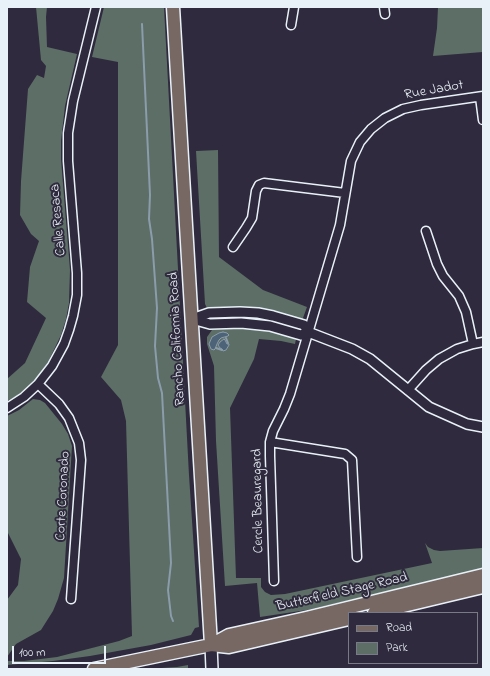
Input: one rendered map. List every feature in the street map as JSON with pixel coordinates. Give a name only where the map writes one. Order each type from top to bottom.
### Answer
[{"type":"main road","name":"Rancho California Road","points":[[173,7],[212,669]]},
{"type":"main road","name":"Butterfield Stage Road","points":[[211,645],[229,634],[306,618],[483,575]]},
{"type":"main road","name":"Butterfield Stage Road","points":[[378,612],[483,587]]},
{"type":"main road","name":"Butterfield Stage Road","points":[[94,669],[211,645],[229,647],[348,619]]},
{"type":"street","name":"Calle Resaca","points":[[7,408],[38,384],[52,366],[64,344],[74,308],[77,273],[68,161],[68,132],[72,101],[96,7]]},
{"type":"street","points":[[291,25],[294,7]]},
{"type":"street","points":[[481,96],[483,120]]},
{"type":"street","name":"Rue Jadot","points":[[308,332],[340,225],[351,161],[360,142],[371,129],[385,118],[403,109],[481,96]]},
{"type":"street","points":[[233,247],[252,218],[256,191],[259,185],[264,183],[345,193]]},
{"type":"street","points":[[426,231],[436,264],[443,276],[459,296],[466,312],[473,344]]},
{"type":"street","points":[[192,319],[210,324],[241,323],[270,326],[301,335],[308,332],[352,348],[370,359],[429,407],[467,424],[483,427]]},
{"type":"street","name":"Cercle Beauregard","points":[[274,581],[270,442],[273,431],[290,394],[308,332]]},
{"type":"street","points":[[408,390],[426,370],[439,359],[457,349],[483,342]]},
{"type":"street","name":"Corte Coronado","points":[[38,384],[59,404],[69,418],[79,442],[81,460],[71,599]]},
{"type":"street","points":[[270,442],[345,454],[352,460],[357,557]]},
{"type":"green space","points":[[36,7],[47,7],[47,47],[77,54],[65,106],[61,141],[61,159],[70,270],[69,303],[61,335],[48,362],[29,386],[17,396],[7,401],[7,379],[25,363],[46,318],[27,302],[30,267],[39,241],[31,234],[20,215],[28,89],[37,75],[44,78],[46,66],[41,60]]},
{"type":"green space","points":[[104,7],[164,7],[189,475],[199,627],[195,628],[191,635],[151,645],[90,656],[7,665],[7,661],[24,661],[57,657],[119,641],[132,636],[126,421],[121,400],[101,377],[118,345],[118,62],[92,57]]},
{"type":"green space","points":[[438,7],[483,7],[483,52],[433,56]]},
{"type":"green space","points":[[218,150],[219,257],[263,290],[307,307],[302,321],[212,311],[207,308],[205,304],[196,151]]},
{"type":"green space","points":[[254,316],[272,319],[297,328],[216,319],[217,317]]},
{"type":"green space","points":[[226,328],[269,331],[296,339],[295,344],[259,339],[254,359],[230,408],[236,578],[261,578],[261,587],[265,592],[271,595],[285,594],[432,563],[425,543],[428,547],[440,551],[483,548],[483,569],[307,610],[260,617],[257,583],[225,586],[216,441],[214,366],[207,344],[207,337],[212,330]]},
{"type":"green space","points":[[33,399],[40,400],[45,403],[62,424],[68,434],[72,446],[64,578],[53,611],[41,630],[16,644],[7,657],[7,600],[18,585],[21,559],[7,531],[7,416],[19,410]]},
{"type":"green space","points":[[188,665],[188,669],[145,669],[177,667]]},
{"type":"water","points":[[223,332],[229,335],[219,340],[214,350],[211,349],[209,344],[212,337]]},
{"type":"water","points":[[224,339],[229,345],[226,350],[223,351],[218,345]]},
{"type":"waterway","points":[[142,24],[150,195],[149,219],[157,308],[155,346],[158,378],[162,393],[171,563],[168,590],[173,621]]},
{"type":"waterway","points":[[226,338],[228,343]]},
{"type":"waterway","points":[[216,348],[222,350]]}]
